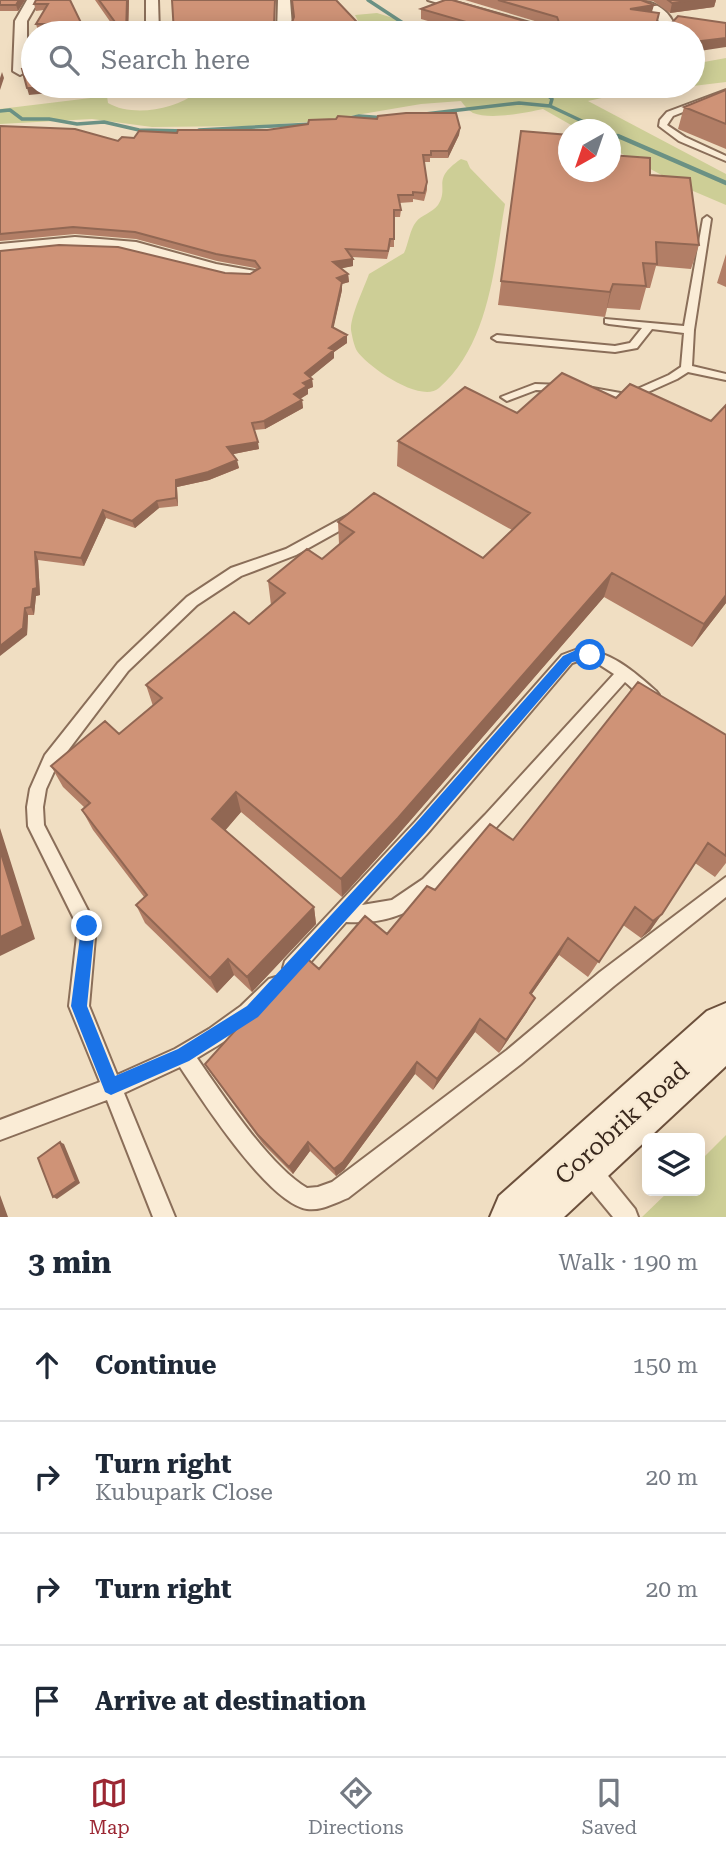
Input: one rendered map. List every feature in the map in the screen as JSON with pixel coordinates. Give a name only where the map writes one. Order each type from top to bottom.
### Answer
[{"type":"street","points":[[21,43],[16,21],[33,0]]},
{"type":"street","points":[[152,0],[153,21]]},
{"type":"street","points":[[284,0],[286,21]]},
{"type":"street","points":[[434,0],[508,21]]},
{"type":"street","points":[[628,0],[652,8],[666,21]]},
{"type":"street","points":[[0,72],[21,70]]},
{"type":"street","points":[[0,250],[73,244],[121,245],[220,272],[248,275]]},
{"type":"street","name":"Corobrik Road","points":[[520,1217],[726,1030]]},
{"type":"lane","points":[[726,92],[670,114],[664,120],[663,126],[682,139],[726,159]]},
{"type":"lane","points":[[686,368],[688,330],[707,219]]},
{"type":"lane","points":[[609,321],[688,330]]},
{"type":"lane","points":[[497,338],[615,349],[633,346],[649,326]]},
{"type":"lane","points":[[630,396],[673,377],[686,368],[726,377]]},
{"type":"lane","points":[[507,397],[535,387],[588,390],[630,396],[642,402]]},
{"type":"lane","points":[[164,1217],[79,1006],[87,926],[36,826],[34,807],[38,789],[51,760],[123,667],[192,601],[236,572],[291,552],[352,518]]},
{"type":"lane","points":[[0,1130],[183,1055],[253,1011],[568,659],[590,655],[624,673],[666,706]]},
{"type":"lane","points":[[343,913],[376,914],[403,905],[442,873],[514,797],[624,673]]},
{"type":"lane","points":[[183,1055],[227,1117],[284,1185],[305,1199],[323,1198],[340,1190],[514,1056],[726,886]]},
{"type":"lane","points":[[581,1160],[627,1217]]},
{"type":"green space","points":[[377,13],[403,21],[358,21],[355,15]]},
{"type":"green space","points":[[726,58],[726,82],[705,85],[705,62]]},
{"type":"green space","points":[[91,98],[107,98],[108,103],[129,110],[153,110],[188,98],[602,98],[588,101],[726,174],[726,205],[686,188],[621,153],[621,119],[560,119],[543,109],[489,116],[473,113],[461,101],[421,104],[321,121],[249,126],[152,127],[92,119],[0,124],[0,109]]},
{"type":"green space","points":[[461,159],[467,161],[470,168],[505,204],[493,278],[479,326],[456,370],[439,388],[431,392],[420,391],[395,382],[363,358],[355,346],[351,324],[369,274],[404,253],[414,225],[438,205],[446,172]]},
{"type":"green space","points":[[726,1135],[726,1217],[642,1217],[664,1196],[705,1196],[705,1156]]},
{"type":"building","points":[[0,0],[19,0],[16,5],[0,5]]},
{"type":"building","points":[[36,0],[70,0],[80,21],[38,21],[48,4],[34,4]]},
{"type":"building","points":[[99,0],[127,0],[126,21],[114,21]]},
{"type":"building","points":[[172,0],[275,0],[274,21],[173,21]]},
{"type":"building","points":[[292,0],[336,0],[356,21],[292,21]]},
{"type":"building","points":[[452,0],[524,21],[462,21],[421,9]]},
{"type":"building","points":[[498,0],[641,0],[654,5],[630,9],[659,13],[657,21],[558,21],[557,17]]},
{"type":"building","points":[[668,0],[694,0],[672,3]]},
{"type":"building","points":[[678,16],[726,23],[726,38],[705,41],[705,21],[674,21]]},
{"type":"building","points":[[726,90],[726,124],[684,107]]},
{"type":"building","points":[[456,113],[460,128],[448,151],[431,151],[431,155],[423,155],[427,182],[424,193],[398,195],[401,210],[394,210],[394,239],[390,239],[388,251],[346,249],[353,259],[333,262],[348,274],[337,278],[342,282],[332,327],[347,335],[329,348],[334,350],[305,373],[312,379],[303,383],[307,386],[294,394],[302,400],[264,421],[252,423],[258,442],[227,447],[237,460],[208,472],[176,480],[176,498],[157,501],[132,521],[103,510],[81,558],[35,552],[37,588],[33,589],[31,607],[25,608],[23,628],[0,646],[0,251],[59,245],[118,247],[225,273],[250,274],[260,268],[255,261],[216,254],[135,232],[73,227],[0,234],[0,126],[75,129],[118,141],[122,137],[134,138],[139,131],[177,133],[178,130],[267,130],[308,124],[309,120],[336,119],[338,116],[377,119],[378,116]]},
{"type":"building","points":[[521,131],[558,134],[558,182],[621,182],[621,156],[650,158],[650,175],[690,178],[699,245],[656,242],[657,264],[643,263],[646,286],[613,284],[610,292],[501,281]]},
{"type":"building","points":[[562,373],[616,398],[630,384],[711,421],[726,405],[726,595],[704,624],[612,573],[398,818],[341,879],[236,792],[212,819],[314,907],[247,977],[228,959],[210,978],[136,905],[147,895],[82,810],[90,803],[51,766],[105,721],[119,734],[162,698],[146,685],[234,612],[249,624],[285,593],[268,581],[307,549],[322,559],[354,532],[338,522],[374,493],[483,558],[530,513],[398,441],[465,387],[517,413]]},
{"type":"building","points":[[638,682],[726,735],[726,856],[708,843],[662,914],[653,921],[635,907],[599,962],[568,938],[530,993],[535,998],[506,1040],[480,1019],[437,1079],[417,1062],[343,1162],[334,1169],[308,1142],[289,1167],[258,1135],[205,1064],[303,955],[319,969],[365,916],[387,934],[427,886],[435,890],[490,824],[513,840]]},
{"type":"building","points":[[0,850],[23,926],[0,937]]},
{"type":"building","points":[[60,1142],[76,1181],[53,1197],[38,1158]]},
{"type":"waterway","points":[[368,0],[400,21]]},
{"type":"waterway","points":[[550,106],[551,98]]},
{"type":"waterway","points":[[425,114],[519,103],[550,106]]},
{"type":"waterway","points":[[550,106],[578,119]]},
{"type":"waterway","points":[[0,111],[10,110],[22,119],[49,119],[77,124],[104,122],[139,130],[188,131]]},
{"type":"waterway","points":[[346,119],[359,116],[386,118]]},
{"type":"waterway","points":[[199,130],[313,124]]},
{"type":"waterway","points":[[621,137],[726,183]]},
{"type":"route","points":[[87,926],[79,1006],[111,1086],[183,1055],[253,1011],[421,828],[568,659],[581,654],[590,655]]}]
